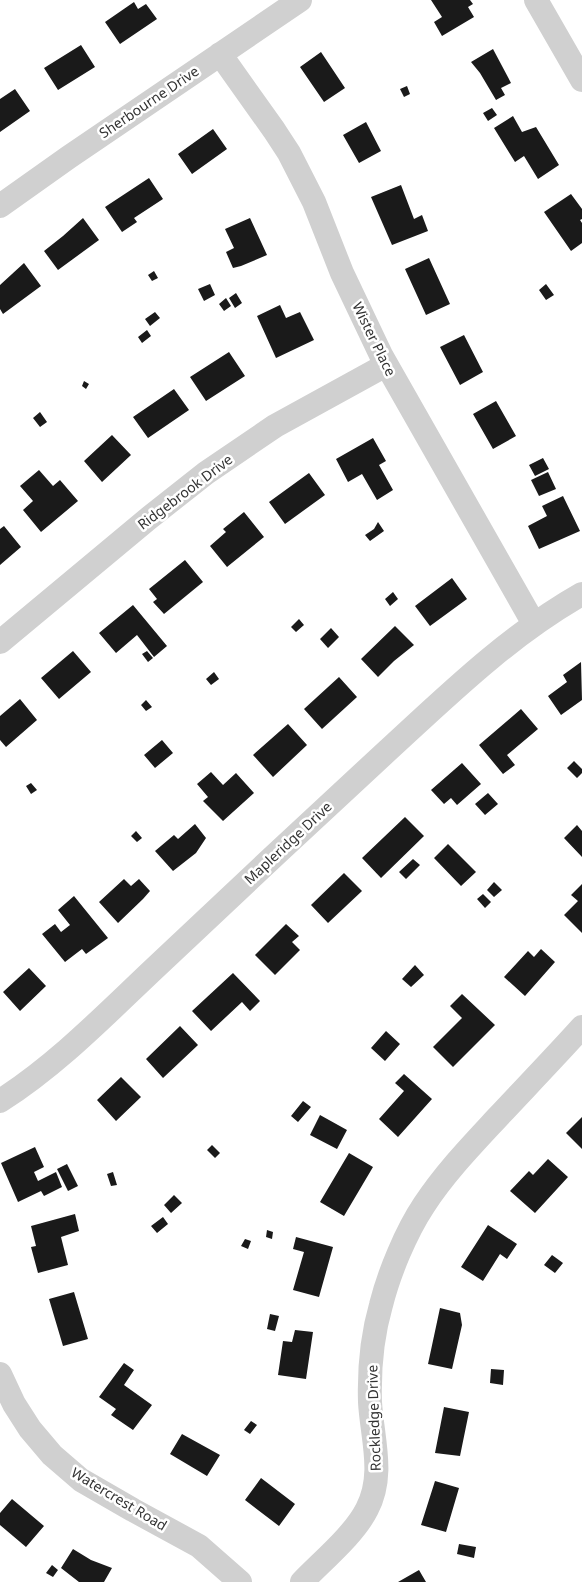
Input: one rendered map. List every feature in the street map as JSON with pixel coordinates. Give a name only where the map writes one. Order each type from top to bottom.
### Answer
[{"type":"street","name":"Sherbourne Drive","points":[[0,206],[77,151],[300,0]]},
{"type":"street","points":[[536,0],[582,80]]},
{"type":"street","name":"Wister Place","points":[[220,54],[289,153],[314,202],[342,273],[386,364],[534,624]]},
{"type":"street","name":"Ridgebrook Drive","points":[[0,642],[206,473],[275,426],[386,364]]},
{"type":"street","name":"Mapleridge Drive","points":[[0,1101],[25,1085],[72,1047],[264,864],[483,663],[534,624],[582,594]]},
{"type":"street","name":"Rockledge Drive","points":[[302,1582],[352,1530],[367,1510],[374,1491],[378,1467],[370,1404],[372,1346],[381,1304],[401,1248],[411,1228],[424,1205],[453,1166],[582,1027]]},
{"type":"street","name":"Watercrest Road","points":[[0,1374],[14,1404],[30,1429],[52,1455],[81,1480],[199,1546],[240,1582]]},
{"type":"building","points":[[431,0],[470,0],[473,4],[468,7],[474,17],[442,36],[434,22],[442,17]]},
{"type":"building","points":[[134,2],[138,9],[146,4],[157,19],[120,44],[105,22]]},
{"type":"building","points":[[81,45],[95,67],[58,90],[44,68]]},
{"type":"building","points":[[493,49],[511,83],[501,88],[505,95],[496,100],[471,62]]},
{"type":"building","points":[[321,52],[345,88],[324,102],[300,67]]},
{"type":"building","points":[[407,86],[410,94],[404,97],[400,89]]},
{"type":"building","points":[[15,89],[30,111],[0,132],[0,99]]},
{"type":"building","points":[[492,108],[497,115],[488,121],[483,113]]},
{"type":"building","points":[[513,116],[522,132],[536,127],[559,165],[538,179],[524,156],[515,162],[494,128]]},
{"type":"building","points":[[366,122],[381,151],[359,163],[343,135]]},
{"type":"building","points":[[213,129],[227,149],[192,174],[178,154]]},
{"type":"building","points":[[149,178],[163,199],[134,218],[137,222],[122,232],[105,207]]},
{"type":"building","points":[[401,185],[414,219],[422,215],[428,231],[392,245],[371,197]]},
{"type":"building","points":[[571,194],[582,209],[582,219],[580,220],[582,223],[582,243],[571,251],[544,212]]},
{"type":"building","points":[[83,218],[99,240],[58,270],[44,251]]},
{"type":"building","points":[[250,218],[267,255],[233,268],[226,252],[234,248],[225,229]]},
{"type":"building","points":[[429,258],[450,304],[426,315],[405,269]]},
{"type":"building","points":[[24,263],[41,286],[3,314],[0,309],[0,285]]},
{"type":"building","points":[[154,271],[158,278],[152,281],[148,275]]},
{"type":"building","points":[[210,284],[215,295],[204,301],[198,289]]},
{"type":"building","points":[[546,284],[554,295],[546,300],[539,290]]},
{"type":"building","points":[[236,293],[242,303],[235,308],[229,298]]},
{"type":"building","points":[[226,298],[231,306],[224,311],[219,304]]},
{"type":"building","points":[[280,305],[286,318],[300,312],[314,340],[276,358],[257,316]]},
{"type":"building","points":[[155,312],[160,318],[150,326],[145,319]]},
{"type":"building","points":[[147,330],[151,336],[142,343],[138,337]]},
{"type":"building","points":[[464,335],[483,372],[460,385],[440,347]]},
{"type":"building","points":[[229,352],[245,376],[206,401],[190,377]]},
{"type":"building","points":[[84,381],[89,384],[86,389],[82,386]]},
{"type":"building","points":[[174,389],[189,410],[148,438],[133,417]]},
{"type":"building","points":[[496,401],[516,436],[493,449],[473,414]]},
{"type":"building","points":[[40,412],[47,422],[40,427],[33,418]]},
{"type":"building","points":[[112,435],[131,455],[102,482],[84,461]]},
{"type":"building","points":[[373,438],[386,461],[379,465],[393,490],[377,500],[362,474],[348,482],[336,459]]},
{"type":"building","points":[[543,458],[549,469],[535,476],[529,465]]},
{"type":"building","points":[[39,470],[53,486],[60,480],[78,501],[41,532],[23,510],[33,501],[20,486]]},
{"type":"building","points":[[548,472],[556,489],[539,496],[531,480]]},
{"type":"building","points":[[309,473],[325,495],[285,524],[269,502]]},
{"type":"building","points":[[563,496],[580,531],[539,549],[528,526],[547,516],[542,506]]},
{"type":"building","points":[[244,512],[264,537],[227,567],[210,546],[226,532],[223,529]]},
{"type":"building","points":[[378,522],[384,531],[370,541],[365,535],[374,529]]},
{"type":"building","points":[[4,526],[21,547],[0,565],[0,529]]},
{"type":"building","points":[[185,560],[203,582],[164,614],[153,602],[157,599],[149,589]]},
{"type":"building","points":[[452,578],[467,599],[430,626],[415,606]]},
{"type":"building","points":[[393,592],[398,599],[390,606],[385,599]]},
{"type":"building","points":[[133,605],[167,646],[154,657],[137,635],[116,653],[99,633]]},
{"type":"building","points":[[299,619],[304,625],[296,632],[291,627]]},
{"type":"building","points":[[395,626],[414,645],[378,677],[361,659]]},
{"type":"building","points":[[331,628],[339,637],[328,648],[320,639]]},
{"type":"building","points":[[73,651],[91,672],[59,699],[41,678]]},
{"type":"building","points":[[147,651],[153,658],[148,662],[142,654]]},
{"type":"building","points":[[581,662],[582,700],[561,715],[548,696],[567,682],[563,675]]},
{"type":"building","points":[[214,672],[219,679],[211,685],[206,679]]},
{"type":"building","points":[[339,677],[357,697],[322,729],[304,709]]},
{"type":"building","points":[[20,699],[37,720],[6,747],[0,740],[0,716]]},
{"type":"building","points":[[146,700],[152,707],[146,711],[141,705]]},
{"type":"building","points":[[521,709],[538,729],[507,755],[515,765],[503,774],[479,745]]},
{"type":"building","points":[[288,724],[307,745],[273,777],[253,755]]},
{"type":"building","points":[[162,740],[173,753],[155,768],[144,755]]},
{"type":"building","points":[[574,761],[582,769],[582,773],[577,778],[567,768]]},
{"type":"building","points":[[462,763],[481,784],[457,805],[451,798],[444,804],[431,790]]},
{"type":"building","points":[[211,772],[223,785],[236,773],[254,793],[223,821],[203,801],[208,797],[197,784]]},
{"type":"building","points":[[31,783],[37,790],[31,794],[26,786]]},
{"type":"building","points":[[488,793],[498,804],[485,815],[475,804]]},
{"type":"building","points":[[405,817],[424,836],[381,878],[362,858]]},
{"type":"building","points":[[195,824],[206,838],[196,853],[173,871],[155,851],[174,835],[178,839]]},
{"type":"building","points":[[577,825],[582,831],[582,857],[564,838]]},
{"type":"building","points":[[136,831],[142,838],[137,842],[131,836]]},
{"type":"building","points":[[448,844],[476,872],[461,886],[434,858]]},
{"type":"building","points":[[413,859],[420,865],[406,879],[399,872]]},
{"type":"building","points":[[344,873],[362,891],[328,923],[311,905]]},
{"type":"building","points":[[124,879],[131,886],[139,879],[150,891],[118,923],[99,902]]},
{"type":"building","points":[[494,882],[502,890],[494,897],[487,890]]},
{"type":"building","points":[[582,884],[582,933],[564,915],[578,901],[571,895]]},
{"type":"building","points":[[483,894],[491,902],[485,908],[477,899]]},
{"type":"building","points":[[74,896],[108,938],[86,954],[82,949],[65,962],[42,934],[55,924],[61,932],[70,925],[58,910]]},
{"type":"building","points":[[286,924],[299,936],[292,942],[300,950],[275,975],[255,955]]},
{"type":"building","points":[[541,949],[555,962],[525,996],[504,977],[528,951],[534,957]]},
{"type":"building","points":[[415,965],[424,975],[411,987],[402,979]]},
{"type":"building","points":[[29,968],[46,986],[20,1011],[3,992]]},
{"type":"building","points":[[233,973],[260,1001],[250,1011],[242,1002],[211,1031],[192,1011]]},
{"type":"building","points":[[462,994],[495,1025],[453,1067],[433,1047],[462,1018],[450,1006]]},
{"type":"building","points":[[180,1026],[198,1045],[163,1078],[146,1059]]},
{"type":"building","points":[[386,1031],[400,1044],[385,1061],[371,1048]]},
{"type":"building","points":[[404,1074],[432,1099],[398,1137],[379,1119],[404,1091],[395,1083]]},
{"type":"building","points":[[121,1077],[141,1097],[116,1121],[97,1100]]},
{"type":"building","points":[[303,1101],[311,1107],[298,1122],[291,1116]]},
{"type":"building","points":[[320,1115],[347,1130],[337,1149],[310,1135]]},
{"type":"building","points":[[582,1117],[582,1149],[566,1133]]},
{"type":"building","points":[[212,1145],[220,1153],[215,1158],[207,1150]]},
{"type":"building","points":[[35,1147],[44,1167],[34,1172],[38,1181],[56,1172],[62,1187],[44,1196],[41,1191],[18,1202],[1,1163]]},
{"type":"building","points":[[349,1153],[373,1167],[344,1216],[320,1202]]},
{"type":"building","points":[[548,1159],[568,1177],[535,1213],[510,1191],[529,1171],[533,1175]]},
{"type":"building","points":[[67,1164],[78,1186],[68,1191],[57,1169]]},
{"type":"building","points":[[113,1172],[117,1185],[111,1186],[107,1174]]},
{"type":"building","points":[[174,1195],[182,1203],[171,1213],[164,1205]]},
{"type":"building","points":[[75,1214],[79,1231],[61,1237],[68,1265],[38,1273],[31,1247],[36,1246],[31,1226]]},
{"type":"building","points":[[163,1217],[168,1224],[157,1233],[151,1226]]},
{"type":"building","points":[[488,1225],[517,1244],[507,1259],[500,1254],[483,1281],[461,1267]]},
{"type":"building","points":[[267,1230],[273,1232],[272,1239],[266,1237]]},
{"type":"building","points":[[296,1237],[333,1247],[319,1297],[293,1290],[304,1252],[293,1249]]},
{"type":"building","points":[[245,1239],[251,1241],[248,1249],[241,1246]]},
{"type":"building","points":[[552,1255],[563,1263],[555,1273],[544,1265]]},
{"type":"building","points":[[74,1292],[88,1339],[63,1346],[49,1299]]},
{"type":"building","points":[[440,1308],[460,1313],[462,1325],[452,1369],[428,1364]]},
{"type":"building","points":[[270,1314],[279,1316],[275,1331],[267,1329]]},
{"type":"building","points":[[295,1330],[313,1332],[306,1379],[278,1375],[283,1341],[292,1342]]},
{"type":"building","points":[[124,1363],[134,1370],[124,1385],[152,1405],[133,1430],[111,1415],[116,1409],[99,1397]]},
{"type":"building","points":[[491,1369],[504,1370],[503,1385],[490,1383]]},
{"type":"building","points":[[444,1407],[469,1412],[460,1456],[435,1453]]},
{"type":"building","points":[[251,1421],[257,1425],[250,1434],[244,1430]]},
{"type":"building","points":[[182,1434],[220,1455],[207,1476],[170,1454]]},
{"type":"building","points":[[261,1478],[295,1504],[279,1526],[245,1500]]},
{"type":"building","points":[[435,1481],[459,1488],[446,1532],[421,1525]]},
{"type":"building","points":[[12,1499],[44,1526],[26,1547],[0,1525],[0,1513]]},
{"type":"building","points":[[459,1544],[476,1547],[474,1558],[457,1554]]},
{"type":"building","points":[[73,1549],[91,1560],[112,1568],[104,1582],[79,1582],[61,1568]]},
{"type":"building","points":[[52,1565],[58,1570],[53,1577],[46,1573]]},
{"type":"building","points":[[419,1570],[426,1582],[398,1582]]}]
